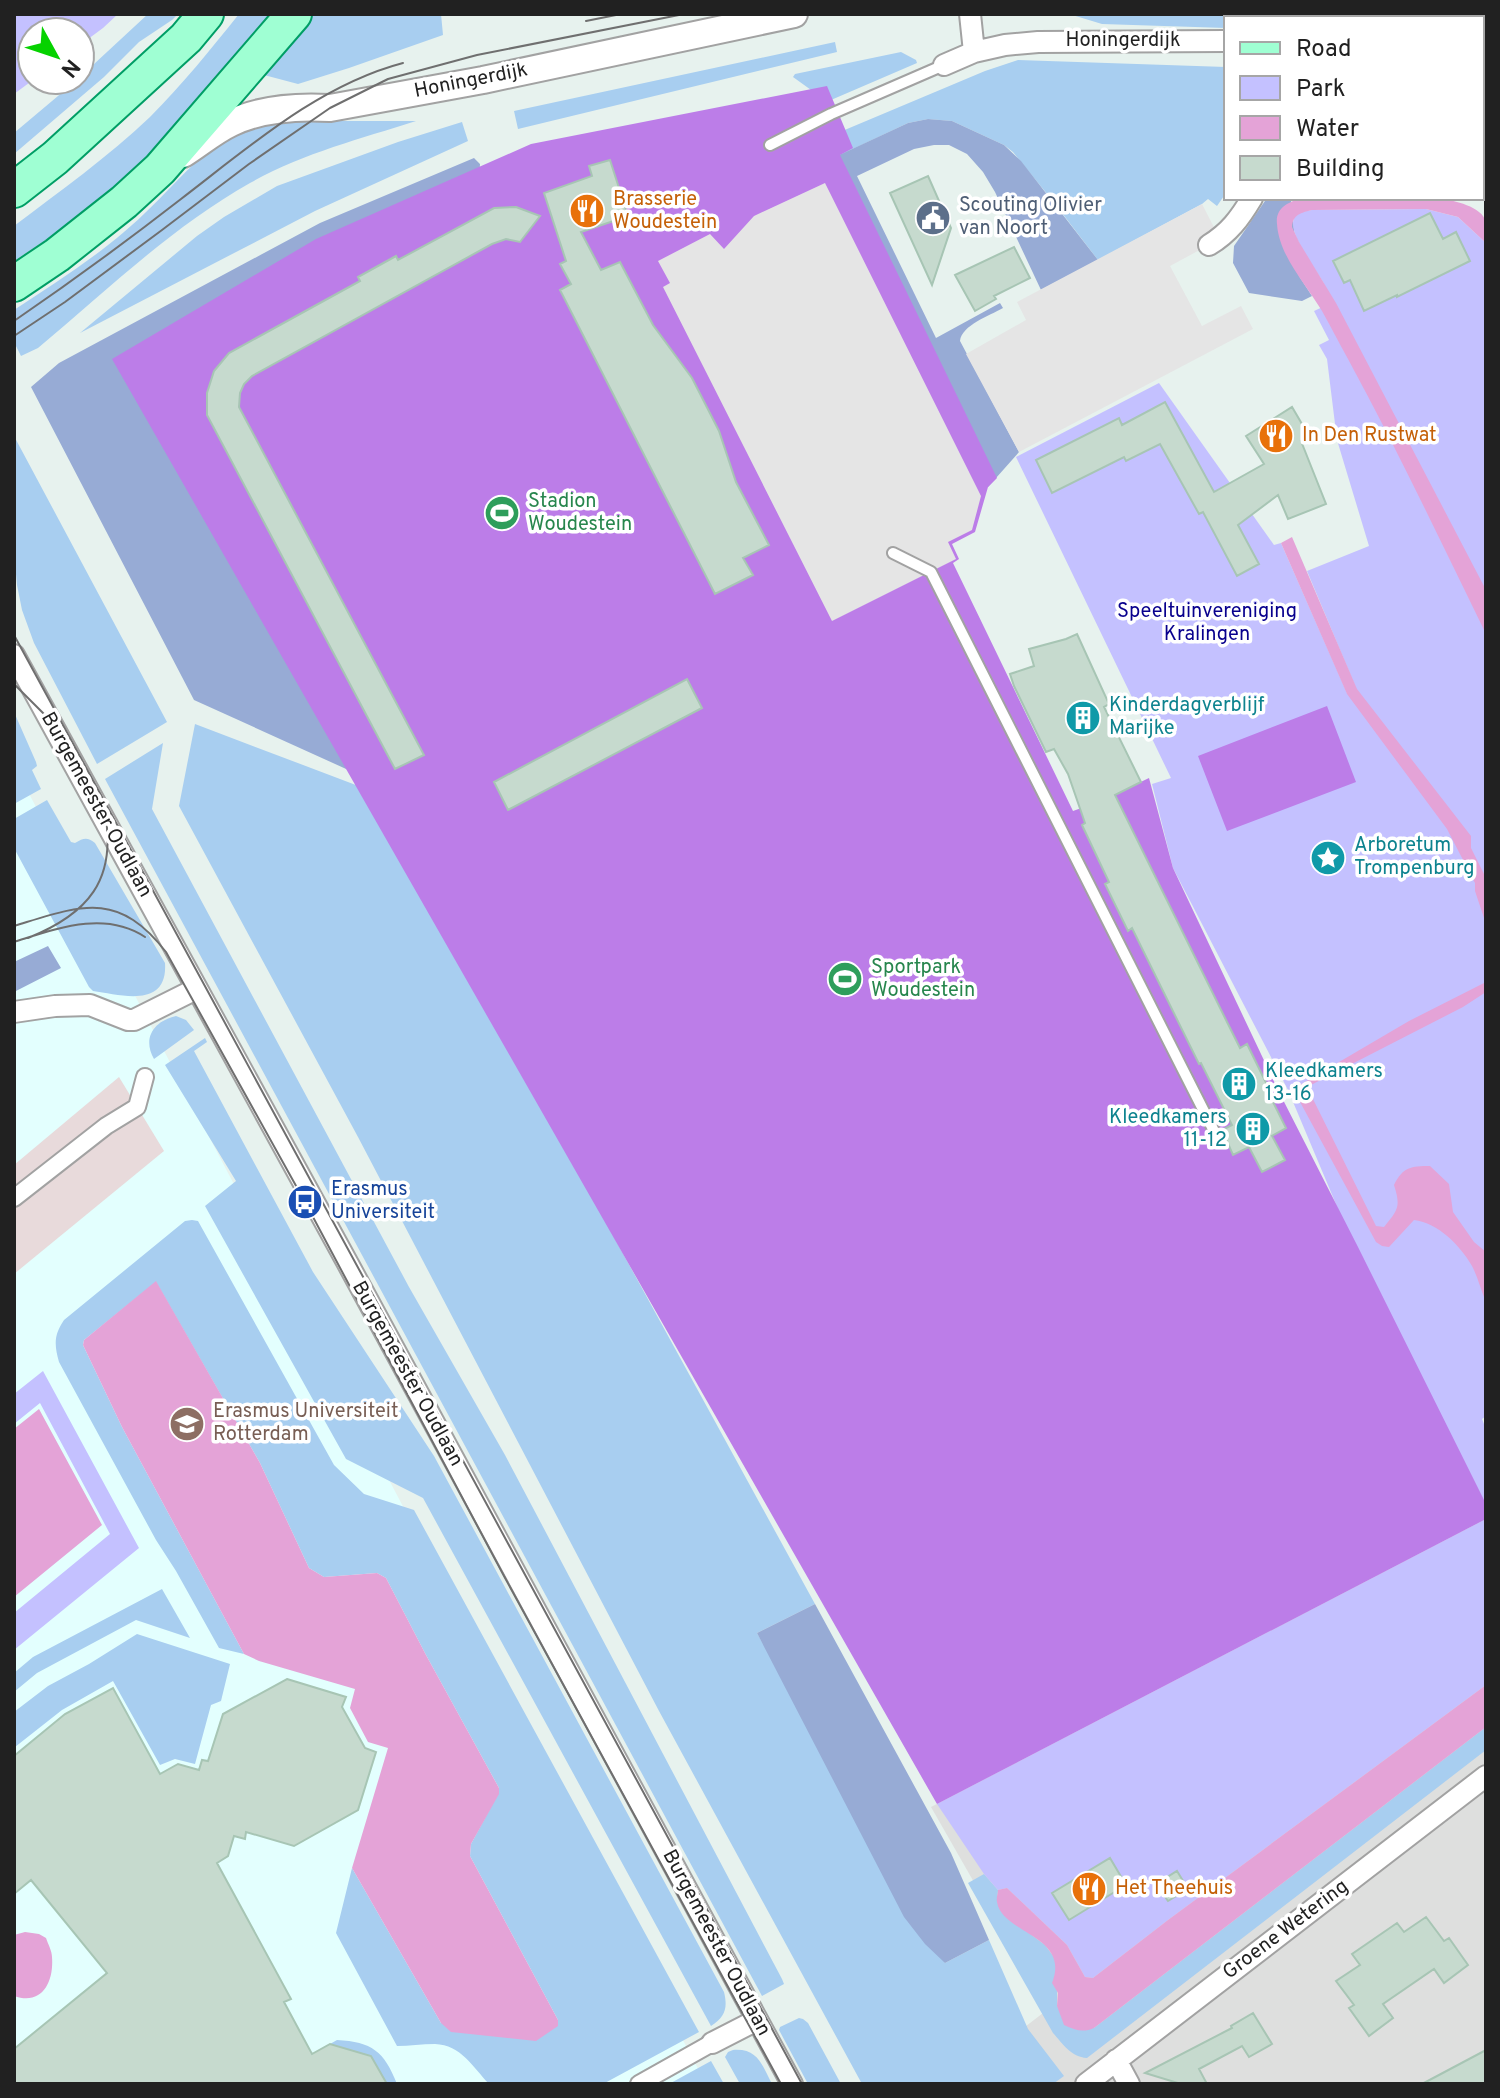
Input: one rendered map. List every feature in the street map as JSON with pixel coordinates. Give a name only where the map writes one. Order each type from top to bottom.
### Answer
[{"type":"main road","points":[[14,190],[55,158],[186,38],[206,14]]},
{"type":"main road","points":[[14,284],[77,240],[160,169],[294,14]]},
{"type":"street","name":"Honingerdijk","points":[[160,169],[230,123],[265,110],[307,106],[330,108],[483,80],[794,14]]},
{"type":"street","points":[[970,14],[974,52]]},
{"type":"street","name":"Honingerdijk","points":[[944,65],[974,52],[1038,42],[1224,41]]},
{"type":"street","points":[[1209,245],[1235,225],[1251,200]]},
{"type":"street","name":"Burgemeester Oudlaan","points":[[14,642],[17,660],[792,2084]]},
{"type":"street","points":[[14,1012],[90,1005],[134,1020],[196,989]]},
{"type":"street","points":[[14,1198],[106,1126],[137,1107],[145,1077]]},
{"type":"street","name":"Groene Wetering","points":[[1086,2084],[1486,1776]]},
{"type":"street","points":[[639,2084],[757,2020]]},
{"type":"street","points":[[1116,2060],[1129,2084]]},
{"type":"lane","name":"Honingerdijk","points":[[770,145],[831,114],[944,65]]},
{"type":"lane","points":[[893,553],[931,572],[1218,1139]]},
{"type":"shaded area","points":[[148,14],[178,14],[139,42],[96,84],[96,62]]},
{"type":"shaded area","points":[[239,14],[270,14],[180,130],[85,214],[14,261],[14,226],[101,160],[150,117]]},
{"type":"shaded area","points":[[310,14],[441,14],[443,35],[298,84],[264,75]]},
{"type":"shaded area","points":[[1069,14],[1486,14],[1486,32],[1484,16],[1224,16],[1224,28],[1102,24]]},
{"type":"shaded area","points":[[835,42],[837,52],[518,129],[514,111]]},
{"type":"shaded area","points":[[901,52],[917,63],[831,100],[825,100],[793,77],[795,74]]},
{"type":"shaded area","points":[[1018,60],[1224,67],[1224,196],[1217,206],[1208,199],[1098,260],[1013,152],[952,121],[928,119],[908,123],[840,155],[828,137]]},
{"type":"shaded area","name":"Sportpark Woudestein","points":[[827,86],[853,148],[840,155],[997,478],[988,487],[975,532],[952,544],[959,559],[953,563],[1073,811],[1149,778],[1173,868],[1278,1090],[1486,1504],[1486,1519],[937,1804],[112,359],[316,239],[531,144]]},
{"type":"shaded area","points":[[58,96],[82,96],[14,154],[14,133]]},
{"type":"shaded area","points":[[291,115],[322,121],[416,121],[310,155],[269,173],[221,200],[114,282],[38,348],[21,356],[14,342],[14,310],[111,243],[222,140],[243,127]]},
{"type":"shaded area","points":[[928,119],[952,121],[1004,145],[1021,161],[1098,260],[1041,290],[983,172],[967,154],[949,145],[914,149],[857,176],[936,338],[1000,303],[1003,308],[971,326],[960,341],[1019,452],[988,487],[835,157],[908,123]]},
{"type":"shaded area","points":[[462,122],[468,141],[315,211],[80,333],[197,236],[277,186]]},
{"type":"shaded area","points":[[474,158],[480,164],[479,180],[366,778],[194,700],[31,387],[59,363],[320,223]]},
{"type":"shaded area","points":[[825,183],[981,496],[972,530],[948,542],[956,559],[832,621],[663,287],[670,283],[658,261],[710,234],[724,249],[754,216]]},
{"type":"shaded area","points":[[1266,200],[1295,200],[1291,201],[1299,276],[1312,296],[1302,301],[1249,293],[1233,263],[1234,246]]},
{"type":"shaded area","points":[[1202,204],[1220,239],[1170,266],[1202,326],[1241,306],[1253,329],[1019,452],[966,354],[1026,320],[1017,302]]},
{"type":"shaded area","points":[[14,436],[167,722],[97,764],[34,643],[22,610],[14,552]]},
{"type":"shaded area","points":[[1327,706],[1356,782],[1227,831],[1198,756]]},
{"type":"shaded area","points":[[14,712],[36,762],[37,766],[32,770],[41,789],[14,804]]},
{"type":"shaded area","points":[[195,724],[369,790],[815,1604],[757,1633],[945,1963],[989,1940],[1028,2029],[1064,2076],[1053,2084],[862,2084],[659,1711],[358,1137],[179,806]]},
{"type":"shaded area","points":[[163,743],[152,809],[409,1287],[505,1455],[782,1979],[784,1984],[762,1996],[105,779]]},
{"type":"shaded area","name":"Erasmus Universiteit Rotterdam","points":[[14,765],[706,2084],[14,2084]]},
{"type":"shaded area","points":[[47,800],[71,842],[85,839],[95,843],[165,963],[164,978],[151,993],[129,996],[93,991],[89,987],[14,848],[14,819]]},
{"type":"shaded area","points":[[48,946],[61,968],[14,992],[14,962]]},
{"type":"shaded area","points":[[176,1016],[186,1020],[194,1030],[154,1059],[149,1044],[152,1032],[168,1018]]},
{"type":"shaded area","points":[[205,1038],[207,1042],[194,1051],[313,1272],[434,1456],[724,1992],[724,2012],[711,2026],[423,1498],[346,1459],[205,1206],[236,1181],[165,1065]]},
{"type":"shaded area","points":[[119,1077],[164,1151],[14,1274],[14,1165]]},
{"type":"shaded area","points":[[185,1221],[198,1221],[334,1465],[364,1494],[414,1510],[699,2032],[603,2084],[489,2084],[466,2058],[452,2048],[435,2044],[397,2046],[336,1933],[352,1868],[441,2023],[558,2026],[558,2020],[470,1856],[471,1844],[499,1788],[386,1578],[377,1573],[324,1577],[309,1568],[260,1463],[156,1282],[84,1340],[83,1345],[122,1427],[244,1654],[219,1648],[156,1540],[57,1356],[57,1335],[64,1320]]},
{"type":"shaded area","points":[[1486,1519],[1486,2084],[950,2084],[1047,2010],[931,1807]]},
{"type":"shaded area","points":[[162,1589],[190,1638],[136,1620],[37,1673],[14,1692],[14,1673],[33,1657]]},
{"type":"shaded area","points":[[815,1604],[951,1853],[989,1940],[945,1963],[904,1917],[757,1633]]},
{"type":"shaded area","points":[[137,1634],[230,1664],[221,1701],[211,1705],[195,1764],[175,1759],[160,1765],[113,1681],[62,1710],[15,1747],[14,1712],[48,1686]]},
{"type":"shaded area","points":[[1486,1727],[1486,1750],[1087,2058],[1072,2053],[1053,2033],[968,1883],[984,1874],[998,1890],[997,1902],[1054,1957],[1057,1966],[1057,2006],[1094,2028]]},
{"type":"shaded area","points":[[799,2018],[808,2023],[841,2084],[808,2084],[779,2030]]},
{"type":"shaded area","points":[[337,2040],[359,2043],[375,2050],[387,2063],[397,2084],[387,2084],[371,2056],[330,2044]]},
{"type":"shaded area","points":[[733,2050],[754,2055],[772,2084],[740,2084],[725,2057]]},
{"type":"shaded area","points":[[711,2061],[724,2084],[669,2084]]},
{"type":"green space","points":[[14,14],[118,14],[96,33],[96,16],[16,16],[14,94]]},
{"type":"green space","name":"Arboretum Trompenburg","points":[[1426,209],[1458,217],[1486,243],[1486,1416],[1482,1419],[1486,1429],[1486,1505],[1349,1235],[1288,1090],[1173,868],[1152,784],[1171,778],[1016,457],[1159,383],[1274,545],[1281,543],[1347,693],[1356,688],[1307,571],[1369,546],[1337,440],[1327,359],[1319,345],[1329,340],[1314,311],[1327,305],[1326,288],[1296,237],[1294,219],[1299,213],[1312,210]]},
{"type":"green space","points":[[43,1371],[139,1548],[14,1650],[14,1613],[110,1534],[40,1403],[14,1424],[14,1394]]},
{"type":"green space","points":[[1486,1519],[1486,1685],[1093,1978],[1085,1977],[1067,1945],[1007,1888],[998,1890],[937,1804]]},
{"type":"water","points":[[1298,200],[1448,200],[1473,208],[1486,222],[1486,243],[1458,217],[1426,209],[1312,210],[1296,217],[1292,227],[1336,303],[1486,590],[1486,634],[1366,393],[1283,247],[1277,218],[1281,209]]},
{"type":"water","points":[[1292,537],[1357,689],[1471,836],[1471,848],[1486,878],[1486,924],[1475,883],[1447,829],[1347,694],[1281,543]]},
{"type":"water","points":[[1486,982],[1486,992],[1463,1007],[1307,1087],[1376,1226],[1384,1227],[1395,1212],[1398,1203],[1394,1185],[1408,1169],[1430,1166],[1449,1184],[1453,1212],[1474,1242],[1486,1252],[1486,1302],[1467,1258],[1448,1236],[1432,1226],[1414,1220],[1389,1247],[1376,1242],[1293,1089],[1409,1021]]},
{"type":"water","points":[[156,1281],[260,1463],[309,1568],[324,1577],[377,1573],[386,1578],[499,1788],[499,1794],[471,1844],[470,1856],[558,2020],[558,2026],[536,2041],[451,2032],[441,2023],[352,1868],[388,1748],[368,1742],[350,1708],[355,1689],[244,1654],[122,1427],[83,1345],[84,1340]]},
{"type":"water","points":[[39,1409],[102,1525],[14,1597],[14,1429]]},
{"type":"water","points":[[1486,1685],[1486,1727],[1094,2028],[1079,2030],[1064,2025],[1057,2006],[1058,1993],[1052,1983],[1055,1967],[1052,1955],[1034,1936],[1002,1913],[997,1900],[998,1890],[1007,1888],[1067,1945],[1085,1977],[1093,1978]]},
{"type":"water","points":[[25,1932],[46,1938],[51,1952],[48,1983],[39,1995],[32,1998],[14,1996],[14,1935]]},
{"type":"building","points":[[610,160],[628,216],[581,232],[601,270],[620,262],[653,325],[692,378],[719,431],[736,482],[769,545],[743,558],[753,575],[715,594],[560,290],[571,284],[560,264],[566,261],[544,193],[592,176],[589,166]]},
{"type":"building","points":[[928,176],[951,228],[932,285],[890,193]]},
{"type":"building","points":[[516,207],[540,216],[520,242],[506,239],[492,244],[252,376],[240,393],[239,407],[424,755],[395,769],[207,415],[207,393],[214,371],[229,353],[360,281],[358,277],[396,256],[398,260],[494,208]]},
{"type":"building","points":[[1430,213],[1443,239],[1456,232],[1470,261],[1364,311],[1350,280],[1344,283],[1333,261]]},
{"type":"building","points":[[1014,247],[1030,278],[994,296],[996,299],[975,311],[955,275]]},
{"type":"building","points":[[1165,402],[1214,492],[1264,464],[1246,436],[1292,407],[1309,436],[1301,441],[1326,504],[1288,519],[1278,495],[1238,525],[1259,564],[1237,576],[1203,512],[1199,514],[1160,444],[1126,461],[1124,457],[1052,493],[1036,460],[1119,418],[1122,425]]},
{"type":"building","points":[[1077,634],[1109,704],[1104,707],[1141,782],[1115,795],[1240,1048],[1247,1044],[1286,1128],[1272,1136],[1285,1160],[1262,1172],[1249,1147],[1233,1155],[1222,1130],[1232,1125],[1132,928],[1128,931],[1105,884],[1109,882],[1082,825],[1085,823],[1068,774],[1054,749],[1046,752],[1014,686],[1010,674],[1034,666],[1029,649]]},
{"type":"building","points":[[687,679],[702,708],[508,810],[494,782]]},
{"type":"building","points":[[287,1679],[346,1697],[342,1707],[365,1748],[376,1752],[358,1810],[294,1846],[246,1832],[245,1839],[234,1836],[228,1856],[217,1863],[291,1999],[284,2002],[312,2054],[330,2044],[371,2056],[387,2084],[14,2084],[14,2049],[107,1973],[31,1880],[14,1894],[14,1756],[65,1714],[113,1688],[160,1774],[178,1764],[199,1770],[202,1760],[208,1761],[223,1714]]},
{"type":"building","name":"Het Theehuis","points":[[1110,1858],[1126,1885],[1069,1920],[1052,1893]]},
{"type":"building","points":[[1177,1871],[1188,1889],[1168,1901],[1156,1884]]},
{"type":"building","points":[[1426,1917],[1444,1941],[1449,1938],[1468,1965],[1444,1983],[1434,1969],[1383,2004],[1393,2018],[1369,2036],[1349,2008],[1354,2005],[1336,1981],[1360,1965],[1352,1954],[1397,1923],[1404,1932]]},
{"type":"building","points":[[1253,2013],[1272,2044],[1249,2057],[1242,2046],[1199,2069],[1207,2084],[1181,2084],[1145,2073],[1232,2028]]},
{"type":"building","points":[[1486,2050],[1486,2084],[1422,2084]]},
{"type":"tram line","points":[[586,21],[621,14]]},
{"type":"tram line","points":[[14,336],[330,108],[388,79],[477,55],[684,14]]},
{"type":"tram line","points":[[14,321],[286,120],[342,86],[403,63]]},
{"type":"tram line","points":[[14,635],[802,2084]]},
{"type":"tram line","points":[[14,684],[54,724]]},
{"type":"tram line","points":[[28,938],[67,918],[94,892],[106,857],[108,837],[105,813]]},
{"type":"tram line","points":[[14,926],[78,909],[114,911],[148,932],[166,952],[305,1202],[504,1576],[781,2084]]},
{"type":"tram line","points":[[14,942],[80,924],[97,923],[129,929],[145,937]]},
{"type":"place","name":"Brasserie Woudestein","points":[[587,211]]},
{"type":"place","name":"Scouting Olivier van Noort","points":[[933,218]]},
{"type":"place","name":"In Den Rustwat","points":[[1276,436]]},
{"type":"place","name":"Stadion Woudestein","points":[[502,513]]},
{"type":"place","name":"Kinderdagverblijf Marijke","points":[[1083,718]]},
{"type":"place","name":"Arboretum Trompenburg","points":[[1328,858]]},
{"type":"place","name":"Sportpark Woudestein","points":[[845,979]]},
{"type":"place","name":"Kleedkamers 13-16","points":[[1239,1084]]},
{"type":"place","name":"Kleedkamers 11-12","points":[[1253,1129]]},
{"type":"place","name":"Erasmus Universiteit","points":[[305,1202]]},
{"type":"place","name":"Erasmus Universiteit Rotterdam","points":[[187,1424]]},
{"type":"place","name":"Het Theehuis","points":[[1089,1889]]},
{"type":"park label","name":"Speeltuinvereniging Kralingen","points":[[1207,624]]}]
